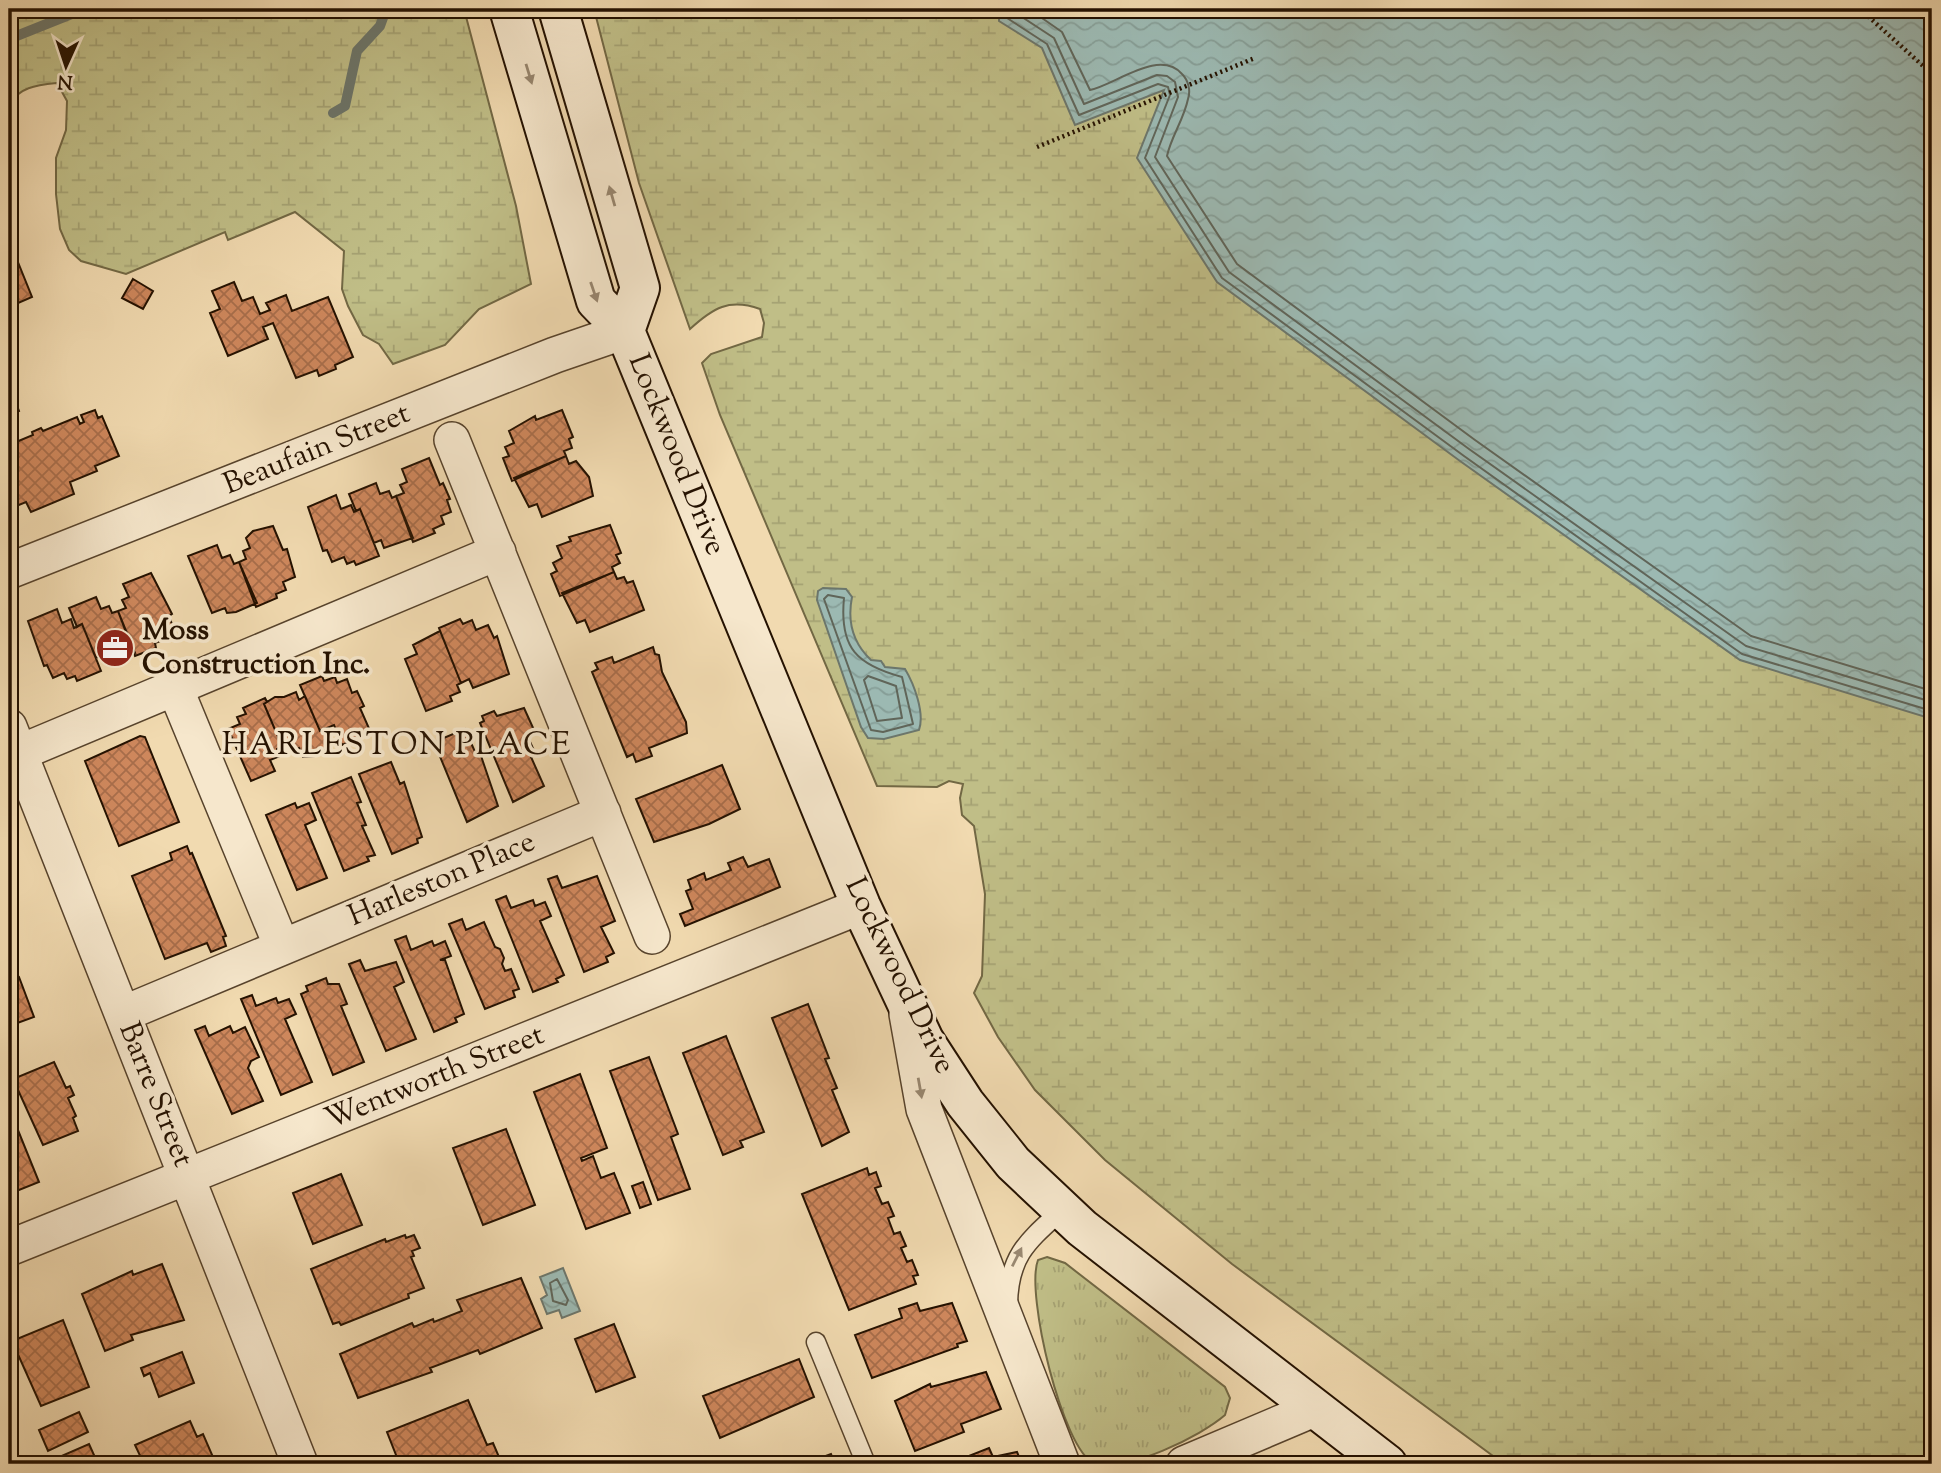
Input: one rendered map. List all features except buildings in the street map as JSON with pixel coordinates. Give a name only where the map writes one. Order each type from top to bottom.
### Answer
[{"type":"main road","name":"Lockwood Drive","points":[[509,9],[596,301],[625,331],[860,906],[924,1040],[965,1103],[1013,1163],[1062,1210],[1387,1464]]},
{"type":"main road","name":"Lockwood Drive","points":[[558,9],[640,288],[625,331]]},
{"type":"street","name":"Beaufain Street","points":[[9,571],[555,355],[625,331]]},
{"type":"street","points":[[452,440],[652,936]]},
{"type":"street","points":[[14,740],[175,688],[498,552]]},
{"type":"street","points":[[175,688],[282,947]]},
{"type":"street","name":"Barre Street","points":[[14,740],[300,1464]]},
{"type":"street","name":"Harleston Place","points":[[123,1014],[603,813]]},
{"type":"street","name":"Wentworth Street","points":[[9,1248],[860,906]]},
{"type":"street","points":[[904,997],[924,1109],[1062,1464]]},
{"type":"street","points":[[1184,1464],[1314,1409]]},
{"type":"lane","points":[[1007,1322],[1013,1264],[1022,1247],[1062,1210]]},
{"type":"lane","points":[[816,1342],[866,1464]]},
{"type":"path","points":[[1860,9],[1932,74]]},
{"type":"path","points":[[1037,147],[1255,58]]},
{"type":"green space","points":[[9,9],[464,9],[516,206],[531,284],[479,309],[445,345],[393,364],[379,344],[363,335],[348,306],[342,289],[344,251],[295,212],[228,240],[225,232],[126,274],[81,261],[69,250],[60,229],[56,194],[56,158],[66,130],[67,101],[57,83],[23,91],[9,106]]},
{"type":"green space","points":[[594,9],[1182,9],[1932,695],[1932,1464],[1504,1464],[1232,1264],[1105,1160],[1035,1090],[998,1037],[974,993],[982,976],[985,894],[974,826],[962,815],[960,798],[963,784],[949,781],[937,787],[877,786],[720,415],[702,363],[711,354],[762,337],[764,323],[760,309],[739,305],[722,307],[706,315],[690,329],[639,183]]},
{"type":"green space","points":[[1047,1257],[1065,1263],[1225,1387],[1230,1398],[1225,1415],[1199,1433],[1144,1458],[1108,1465],[1094,1463],[1082,1452],[1070,1431],[1059,1402],[1042,1336],[1035,1278],[1038,1260]]},
{"type":"water","points":[[999,9],[1932,9],[1932,719],[1740,660],[1460,461],[1217,282],[1137,158],[1164,90],[1075,125],[1042,48],[999,21]]},
{"type":"water","points":[[823,588],[846,589],[852,597],[850,615],[853,632],[871,660],[881,661],[885,667],[905,669],[920,707],[919,730],[884,739],[868,738],[861,727],[817,600],[818,591]]},
{"type":"water","points":[[563,1268],[580,1311],[562,1318],[559,1310],[547,1314],[541,1299],[547,1295],[540,1277]]},
{"type":"waterway","points":[[9,39],[84,9]]},
{"type":"waterway","points":[[333,113],[345,106],[357,51],[380,26],[384,15],[382,9]]},
{"type":"place","name":"Moss Construction Inc.","points":[[115,648]]},
{"type":"district","name":"HARLESTON PLACE","points":[[397,746]]}]
